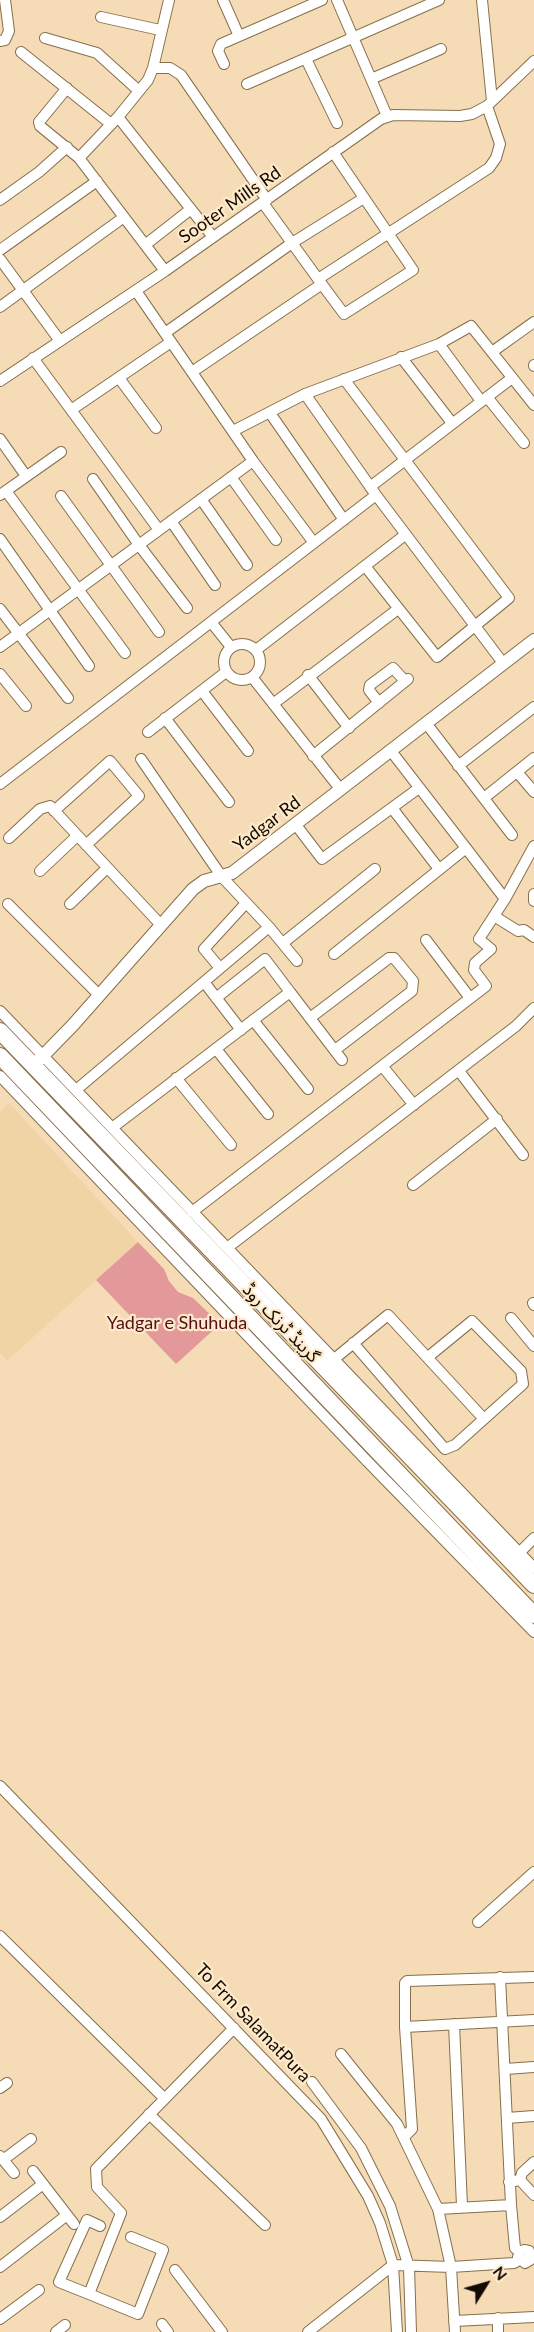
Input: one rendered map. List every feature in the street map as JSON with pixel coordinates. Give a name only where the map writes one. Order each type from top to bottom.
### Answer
[{"type":"highway","name":"گرینڈ ٹرنک روڈ","points":[[0,1031],[38,1061],[534,1585]]},
{"type":"highway","name":"گرینڈ ٹرنک روڈ","points":[[0,1056],[14,1081],[73,1143],[199,1266],[287,1368],[534,1615]]},
{"type":"highway","points":[[199,1266],[219,1250]]},
{"type":"street","points":[[0,41],[5,40],[9,31],[5,0]]},
{"type":"street","points":[[79,158],[115,121],[148,80],[169,0]]},
{"type":"street","points":[[222,0],[239,36]]},
{"type":"street","points":[[224,64],[219,47],[322,0]]},
{"type":"street","points":[[337,0],[387,116],[472,114],[489,104],[534,61]]},
{"type":"street","points":[[247,84],[439,0]]},
{"type":"street","points":[[192,372],[388,234],[489,168],[496,158],[500,144],[489,104],[482,0]]},
{"type":"street","points":[[101,17],[160,30]]},
{"type":"street","points":[[45,38],[97,53],[139,91]]},
{"type":"street","points":[[371,79],[441,49]]},
{"type":"street","points":[[21,52],[67,88],[115,121],[213,237]]},
{"type":"street","points":[[306,59],[337,123]]},
{"type":"street","points":[[153,68],[170,68],[181,75],[292,243],[344,314],[413,270],[333,152]]},
{"type":"street","points":[[67,88],[39,122],[40,126],[79,158],[165,271]]},
{"type":"street","name":"Sooter Mills Rd","points":[[0,381],[136,291],[387,116]]},
{"type":"street","points":[[0,200],[39,172],[67,147]]},
{"type":"street","points":[[0,250],[97,181]]},
{"type":"street","points":[[71,410],[119,378],[292,243],[364,198]]},
{"type":"street","points":[[145,245],[191,209]]},
{"type":"street","points":[[0,307],[124,217]]},
{"type":"street","points":[[0,259],[60,340]]},
{"type":"street","points":[[136,291],[314,543]]},
{"type":"street","points":[[492,352],[534,322]]},
{"type":"street","points":[[234,431],[305,394],[439,344],[471,326],[534,405]]},
{"type":"street","points":[[439,344],[524,443]]},
{"type":"street","points":[[401,357],[452,423]]},
{"type":"street","points":[[33,358],[159,530]]},
{"type":"street","points":[[119,378],[156,428]]},
{"type":"street","points":[[0,784],[344,520],[404,461],[512,378]]},
{"type":"street","points":[[344,379],[509,598],[437,657],[365,566]]},
{"type":"street","points":[[305,394],[405,535],[504,663]]},
{"type":"street","points":[[270,413],[344,520]]},
{"type":"street","points":[[1,441],[26,476]]},
{"type":"street","points":[[61,452],[3,493],[79,589],[125,653]]},
{"type":"street","points":[[0,647],[254,461]]},
{"type":"street","points":[[231,477],[276,540]]},
{"type":"street","points":[[93,479],[187,608]]},
{"type":"street","points":[[61,496],[159,632]]},
{"type":"street","points":[[201,500],[247,565]]},
{"type":"street","points":[[171,521],[215,585]]},
{"type":"street","points":[[256,650],[405,535]]},
{"type":"street","points":[[0,539],[89,666]]},
{"type":"street","points":[[0,609],[68,698]]},
{"type":"street","points":[[273,704],[308,675],[398,609]]},
{"type":"street","points":[[211,622],[231,647]]},
{"type":"street","name":"Yadgar Rd","points":[[38,1061],[193,889],[204,881],[232,873],[534,640]]},
{"type":"street","points":[[241,644],[256,650],[260,662],[252,677],[246,680],[235,679],[226,672],[223,661],[231,647],[241,644]]},
{"type":"street","points":[[313,756],[379,703],[407,680],[393,668],[370,685],[369,690],[379,703]]},
{"type":"street","points":[[148,732],[226,672]]},
{"type":"street","points":[[0,674],[26,706]]},
{"type":"street","points":[[308,675],[348,728]]},
{"type":"street","points":[[252,677],[341,790]]},
{"type":"street","points":[[202,691],[248,751]]},
{"type":"street","points":[[459,766],[534,707]]},
{"type":"street","points":[[165,718],[229,802]]},
{"type":"street","points":[[426,723],[512,835]]},
{"type":"street","points":[[391,751],[505,899]]},
{"type":"street","points":[[484,798],[534,758]]},
{"type":"street","points":[[141,759],[222,877],[297,961]]},
{"type":"street","points":[[54,811],[110,760],[139,796],[86,845]]},
{"type":"street","points":[[517,772],[534,792]]},
{"type":"street","points":[[296,825],[322,859],[419,788]]},
{"type":"street","points":[[9,838],[40,809],[50,806],[160,924]]},
{"type":"street","points":[[392,808],[439,869]]},
{"type":"street","points":[[40,871],[77,836]]},
{"type":"street","points":[[192,1212],[486,986],[474,970],[475,963],[491,949],[479,939],[505,899],[534,846]]},
{"type":"street","points":[[334,954],[466,848]]},
{"type":"street","points":[[70,904],[107,868]]},
{"type":"street","points":[[283,943],[375,869]]},
{"type":"street","points":[[534,894],[534,902]]},
{"type":"street","points":[[220,968],[204,949],[246,903]]},
{"type":"street","points":[[8,904],[98,994]]},
{"type":"street","points":[[494,916],[518,932],[524,930],[534,937]]},
{"type":"street","points":[[76,1090],[269,927]]},
{"type":"street","points":[[426,940],[470,998]]},
{"type":"street","points":[[310,1018],[389,958],[394,958],[413,981],[412,991],[335,1050]]},
{"type":"street","points":[[216,998],[265,959],[342,1060]]},
{"type":"street","points":[[204,982],[241,1030]]},
{"type":"street","points":[[112,1128],[290,992]]},
{"type":"street","points":[[219,1250],[459,1071],[516,1026],[534,1008]]},
{"type":"street","points":[[0,1011],[38,1061],[76,1090],[192,1212],[219,1250],[333,1360],[534,1568]]},
{"type":"street","points":[[254,1020],[308,1089]]},
{"type":"street","points":[[216,1049],[268,1114]]},
{"type":"street","points":[[383,1067],[414,1105]]},
{"type":"street","points":[[459,1071],[523,1155]]},
{"type":"street","points":[[0,1076],[14,1081],[0,1094]]},
{"type":"street","points":[[176,1078],[231,1145]]},
{"type":"street","points":[[413,1185],[497,1119]]},
{"type":"street","points":[[73,1143],[534,1632]]},
{"type":"street","points":[[333,1360],[388,1315],[484,1419]]},
{"type":"street","points":[[511,1318],[534,1346]]},
{"type":"street","points":[[353,1343],[445,1449],[452,1448],[521,1387],[523,1382],[521,1371],[472,1321],[428,1357]]},
{"type":"street","points":[[519,1553],[534,1538]]},
{"type":"street","name":"To Frm SalamatPura","points":[[0,1786],[303,2098],[338,2143],[368,2196],[380,2223],[393,2265],[397,2332]]},
{"type":"street","points":[[478,1922],[534,1872]]},
{"type":"street","points":[[0,1936],[164,2098]]},
{"type":"street","points":[[308,2332],[393,2265],[452,2267],[514,2263],[526,2252],[515,2248],[511,2205],[514,2181],[507,2118],[500,1977]]},
{"type":"street","points":[[404,2137],[412,2129],[405,2027],[404,1986],[407,1981],[534,1977]]},
{"type":"street","points":[[405,2027],[534,2020]]},
{"type":"street","points":[[454,2024],[462,2206]]},
{"type":"street","points":[[89,2294],[121,2213],[97,2187],[96,2169],[234,2028]]},
{"type":"street","points":[[341,2054],[377,2097],[404,2137],[438,2209],[452,2267],[455,2326],[498,2318],[534,2317]]},
{"type":"street","points":[[504,2068],[534,2067]]},
{"type":"street","points":[[312,2082],[349,2130],[381,2185],[397,2224],[409,2267],[411,2332]]},
{"type":"street","points":[[149,2114],[265,2225]]},
{"type":"street","points":[[507,2118],[534,2116]]},
{"type":"street","points":[[14,2173],[2,2158],[31,2139]]},
{"type":"street","points":[[514,2181],[534,2162]]},
{"type":"street","points":[[0,2266],[70,2219],[33,2171]]},
{"type":"street","points":[[514,2181],[534,2195]]},
{"type":"street","points":[[0,2217],[43,2184]]},
{"type":"street","points":[[438,2209],[511,2205]]},
{"type":"street","points":[[100,2226],[87,2220],[59,2282],[138,2314],[163,2250],[131,2237]]},
{"type":"street","points":[[175,2270],[222,2332]]},
{"type":"street","points":[[0,2319],[39,2290]]},
{"type":"street","points":[[498,2318],[498,2332]]},
{"type":"street","points":[[56,2332],[65,2325]]},
{"type":"shaded area","points":[[9,1103],[138,1242],[7,1361],[0,1353],[0,1112]]},
{"type":"green space","name":"Yadgar e Shuhuda","points":[[138,1242],[164,1269],[169,1281],[178,1292],[193,1298],[220,1324],[176,1364],[96,1280]]}]
